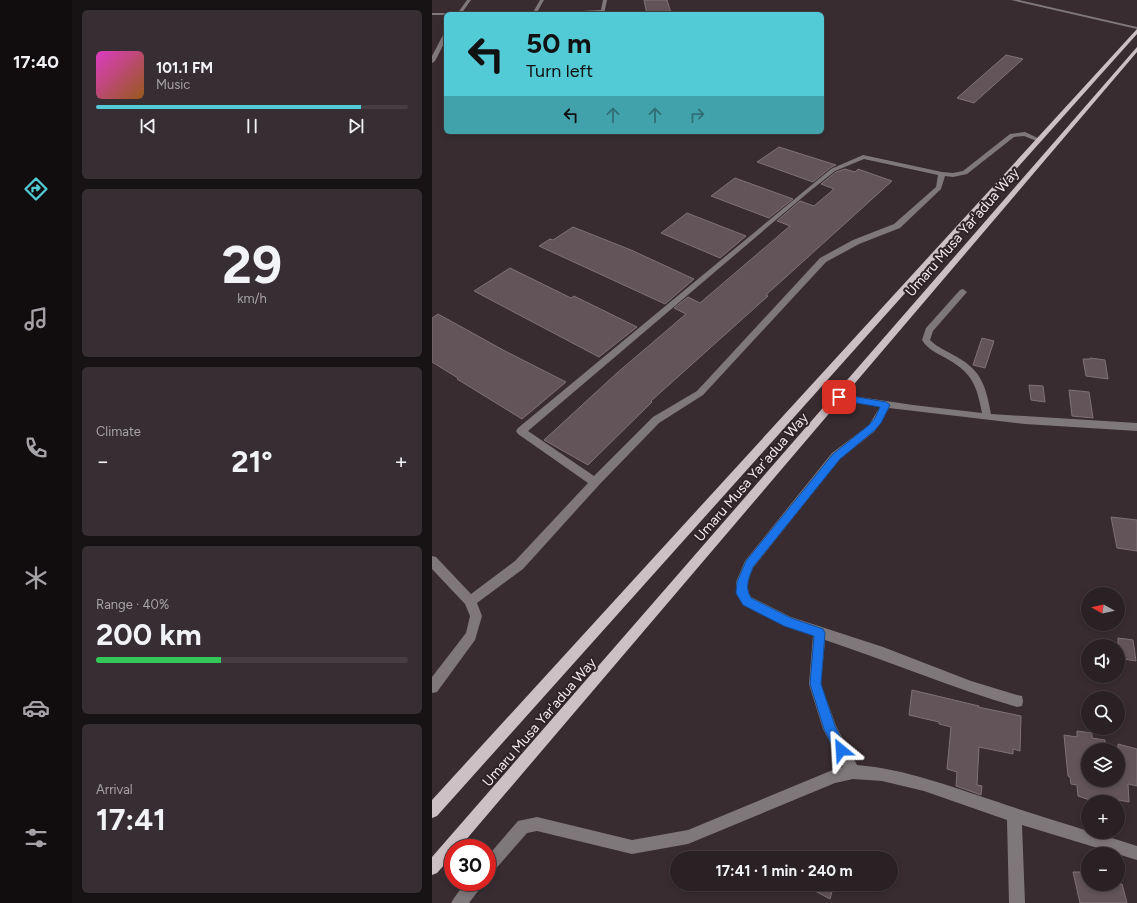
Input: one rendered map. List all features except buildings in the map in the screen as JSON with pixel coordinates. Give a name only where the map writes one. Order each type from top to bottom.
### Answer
[{"type":"main road","name":"Umaru Musa Yar'adua Way","points":[[432,811],[1137,30]]},
{"type":"main road","name":"Umaru Musa Yar'adua Way","points":[[432,868],[839,397],[1137,48]]},
{"type":"street","points":[[461,12],[470,0]]},
{"type":"street","points":[[535,12],[542,0]]},
{"type":"street","points":[[602,12],[605,0]]},
{"type":"street","points":[[1013,0],[1137,30]]},
{"type":"street","points":[[1099,0],[1108,0]]},
{"type":"street","points":[[432,14],[444,14]]},
{"type":"street","points":[[432,61],[444,38]]},
{"type":"street","points":[[432,46],[444,47]]},
{"type":"street","points":[[595,482],[521,431],[833,170],[863,157],[953,175],[965,173],[1012,135],[1026,134],[1039,140]]},
{"type":"street","points":[[470,601],[519,565],[595,482],[656,420],[700,393],[823,260],[856,242],[897,226],[939,188],[942,174]]},
{"type":"street","points":[[963,292],[929,330],[926,340],[932,348],[960,363],[974,373],[980,385],[987,416]]},
{"type":"street","points":[[839,397],[886,405],[1074,425],[1137,427]]},
{"type":"street","points":[[886,405],[872,428],[836,456],[749,564],[742,582],[742,593],[747,601],[788,622],[883,654],[971,687],[1016,701]]},
{"type":"street","points":[[432,562],[470,601],[476,616],[471,636],[432,687]]},
{"type":"street","points":[[819,633],[815,684],[830,729],[853,772]]},
{"type":"street","points":[[496,858],[523,826],[537,824],[632,847],[688,837],[835,776],[853,772],[882,774],[924,784],[1014,815],[1137,853]]},
{"type":"street","points":[[1014,815],[1017,903]]},
{"type":"street","points":[[459,903],[469,891]]},
{"type":"route","points":[[839,397],[886,405],[872,428],[836,456],[832,463],[749,564],[742,582],[742,593],[747,601],[788,622],[819,633],[815,684],[830,729],[841,750]]}]
